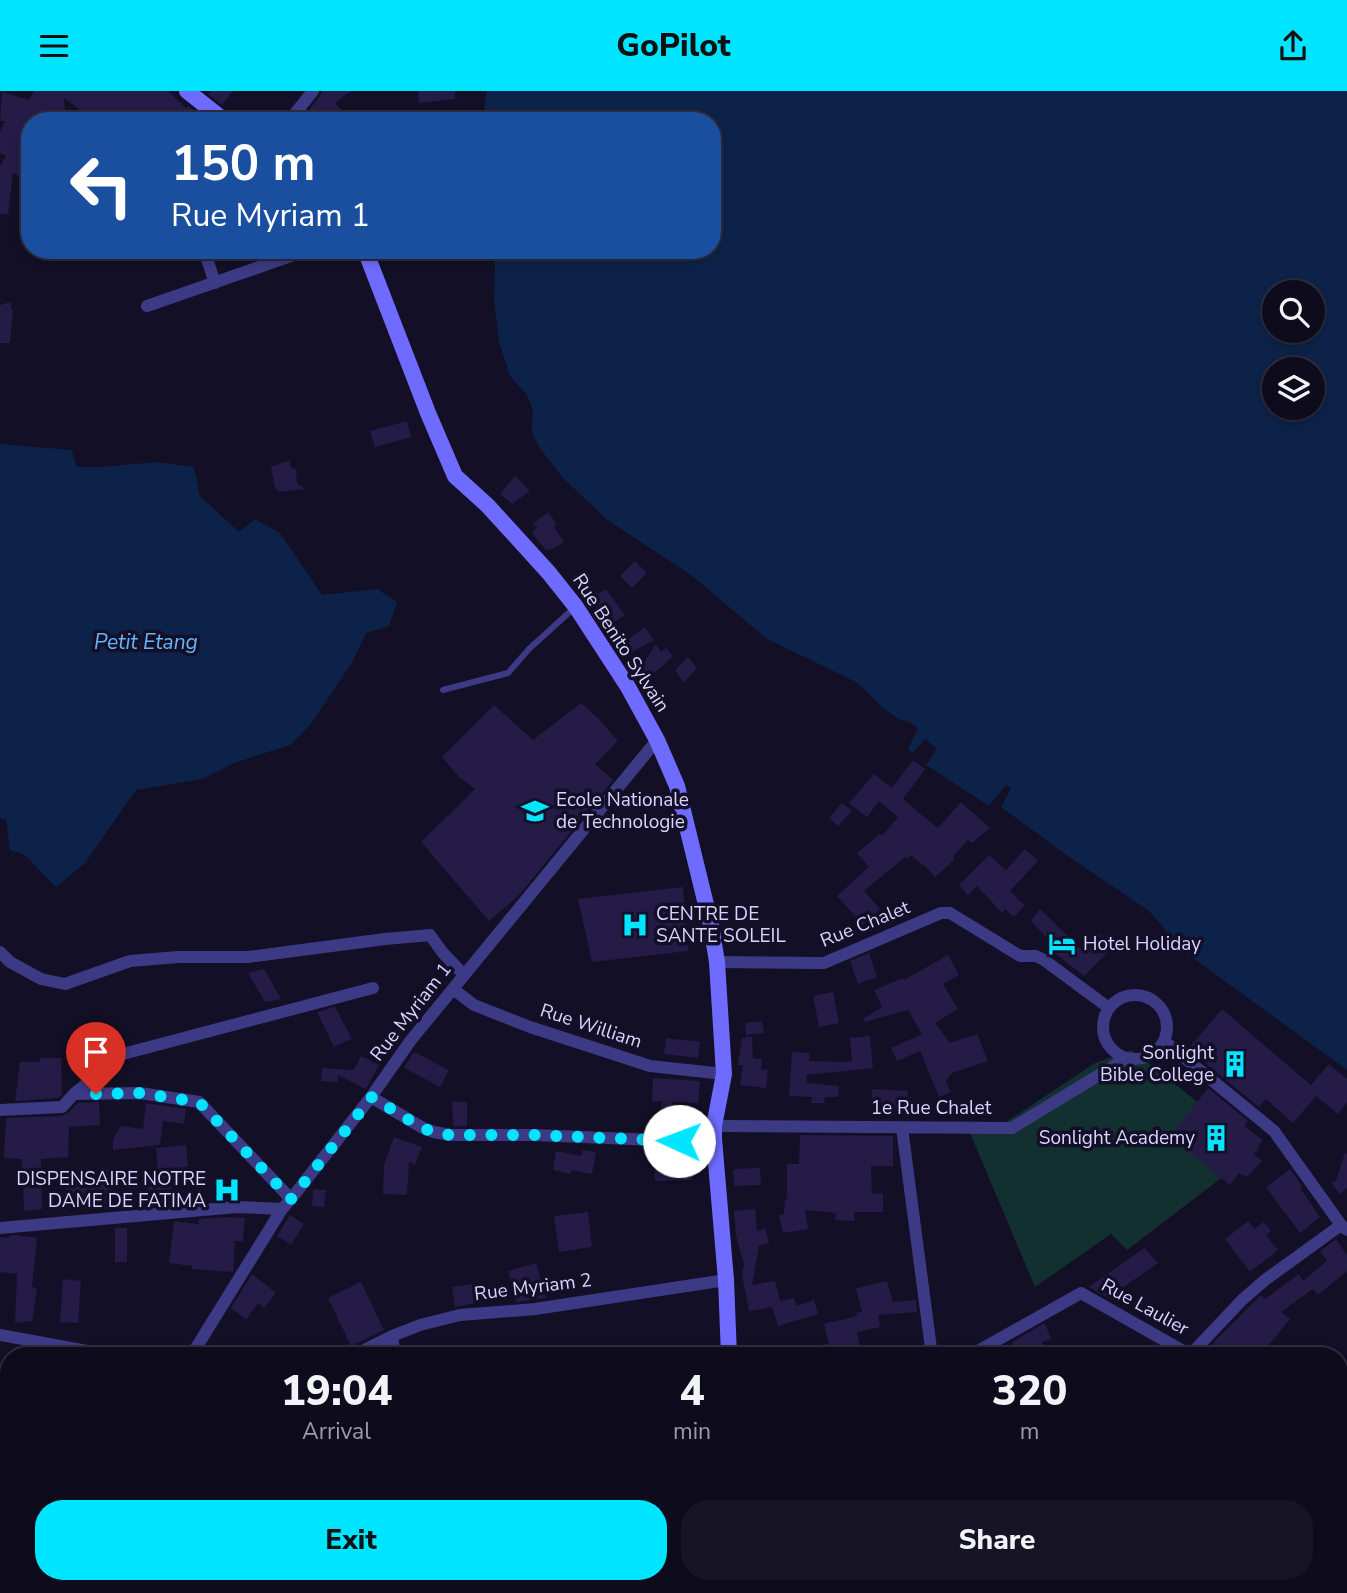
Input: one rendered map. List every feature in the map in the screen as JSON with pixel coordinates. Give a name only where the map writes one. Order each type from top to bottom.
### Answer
[{"type":"main road","points":[[187,91],[214,112]]},
{"type":"main road","name":"Rue Benito Sylvain","points":[[368,259],[455,476],[488,506],[576,607],[628,687],[657,740],[677,786],[711,925],[717,962],[724,1074],[714,1133],[729,1347]]},
{"type":"street","points":[[296,112],[313,91]]},
{"type":"street","points":[[207,259],[215,283]]},
{"type":"street","points":[[147,306],[283,259]]},
{"type":"street","name":"Rue Myriam 1","points":[[197,1347],[286,1204],[372,1097],[411,1040],[657,740]]},
{"type":"street","name":"Rue Chalet","points":[[717,962],[824,963],[941,913],[950,913],[1020,956],[1036,956],[1044,960],[1109,1008]]},
{"type":"street","points":[[0,952],[10,962],[41,979],[65,983],[130,961],[178,957],[248,957],[430,935],[464,975]]},
{"type":"street","points":[[0,1109],[62,1107],[123,1054],[373,988]]},
{"type":"street","name":"Rue William","points":[[453,989],[474,1005],[530,1027],[650,1066],[724,1074]]},
{"type":"street","points":[[1126,996],[1147,997],[1156,1003],[1166,1021],[1164,1041],[1148,1056],[1138,1059],[1118,1055],[1104,1038],[1104,1017],[1109,1008],[1126,996]]},
{"type":"street","points":[[1164,1041],[1274,1131],[1344,1228],[1265,1280],[1199,1347]]},
{"type":"street","name":"1e Rue Chalet","points":[[372,1097],[422,1128],[450,1135],[534,1135],[679,1141],[714,1133],[1012,1128],[1127,1058]]},
{"type":"street","points":[[74,1094],[140,1093],[199,1102],[286,1204]]},
{"type":"street","points":[[902,1128],[931,1347]]},
{"type":"street","points":[[0,1228],[286,1204]]},
{"type":"street","name":"Rue Myriam 2","points":[[370,1347],[420,1325],[460,1315],[535,1308],[726,1280]]},
{"type":"street","name":"Rue Laulier","points":[[985,1347],[1081,1293],[1175,1347]]},
{"type":"street","points":[[0,1335],[65,1347]]},
{"type":"street","points":[[392,1336],[394,1347]]},
{"type":"lane","points":[[443,690],[508,673],[529,649],[576,607]]},
{"type":"green space","points":[[1132,1050],[1258,1150],[1127,1250],[1111,1234],[1035,1287],[970,1133],[994,1130],[1095,1063]]},
{"type":"water","points":[[487,91],[1347,91],[1347,1070],[1175,945],[1149,911],[1001,807],[1011,788],[1006,785],[989,806],[926,765],[937,749],[925,739],[913,753],[908,749],[918,728],[884,709],[856,682],[767,639],[691,575],[606,519],[562,477],[539,447],[532,432],[533,410],[527,395],[510,376],[499,342],[494,301],[494,259],[721,259],[721,112],[484,112]]},
{"type":"water","name":"Petit Etang","points":[[0,444],[72,450],[76,467],[158,462],[194,467],[200,496],[239,532],[255,519],[280,533],[322,595],[377,589],[397,602],[389,626],[366,633],[353,661],[311,724],[290,745],[234,763],[202,779],[136,790],[85,863],[56,887],[25,855],[10,850],[6,819],[0,818]]},
{"type":"building","points":[[34,91],[168,91],[186,108],[188,106],[196,112],[83,112],[64,98],[65,112],[21,112],[21,177],[13,173],[8,214],[0,214],[0,166],[6,156],[0,153],[0,132],[5,121],[0,121],[2,92],[29,100]]},
{"type":"building","points":[[211,91],[233,91],[222,105],[208,94]]},
{"type":"building","points":[[322,91],[351,91],[335,103],[344,112],[307,112]]},
{"type":"building","points":[[418,91],[455,91],[455,99],[419,103]]},
{"type":"building","points":[[11,302],[13,310],[10,343],[0,343],[0,305]]},
{"type":"building","points":[[407,421],[411,437],[375,447],[370,431]]},
{"type":"building","points":[[290,460],[290,467],[296,470],[297,483],[305,489],[279,492],[275,488],[271,467]]},
{"type":"building","points":[[515,476],[530,491],[512,504],[500,494]]},
{"type":"building","points":[[548,512],[564,542],[546,550],[532,533],[537,528],[533,524]]},
{"type":"building","points":[[635,561],[647,573],[632,588],[620,576]]},
{"type":"building","points":[[580,578],[599,594],[606,589],[625,615],[609,626],[592,602],[588,606],[580,595],[584,590],[578,580]]},
{"type":"building","points":[[645,627],[654,640],[630,653],[624,643]]},
{"type":"building","points":[[656,644],[661,652],[666,648],[673,656],[658,670],[637,682],[634,678]]},
{"type":"building","points":[[688,657],[697,668],[683,683],[675,670]]},
{"type":"building","points":[[581,703],[618,741],[595,764],[613,780],[520,894],[489,921],[421,842],[475,789],[459,777],[442,757],[494,705],[533,740]]},
{"type":"building","points":[[913,760],[925,769],[903,799],[938,828],[961,802],[990,828],[972,843],[968,840],[953,857],[955,859],[935,877],[911,855],[907,859],[905,857],[864,891],[880,909],[863,925],[837,896],[869,867],[857,853],[880,834],[882,836],[898,817],[879,801],[867,817],[849,803],[874,774],[892,788]]},
{"type":"building","points":[[842,803],[852,811],[838,826],[829,818]]},
{"type":"building","points":[[1025,849],[1038,861],[1010,891],[1025,905],[1014,917],[1005,909],[1002,913],[977,886],[968,895],[959,885],[989,855],[1006,870]]},
{"type":"building","name":"CENTRE DE SANTE SOLEIL","points":[[683,887],[688,951],[592,962],[578,899]]},
{"type":"building","name":"Hotel Holiday","points":[[1040,909],[1084,952],[1101,934],[1114,946],[1084,976],[1047,947],[1050,941],[1031,921]]},
{"type":"building","points":[[869,953],[877,977],[858,984],[850,961]]},
{"type":"building","points":[[948,955],[959,975],[943,984],[958,1009],[935,1023],[950,1043],[977,1034],[988,1061],[952,1073],[946,1081],[951,1092],[939,1097],[920,1051],[897,1061],[891,1048],[922,1034],[908,1010],[865,1022],[863,1019],[882,1007],[874,990],[903,978],[904,980]]},
{"type":"building","points":[[264,969],[281,999],[265,1002],[248,973]]},
{"type":"building","points":[[833,992],[839,1023],[819,1027],[813,996]]},
{"type":"building","points":[[335,1007],[352,1039],[334,1047],[317,1012]]},
{"type":"building","name":"Sonlight Bible College","points":[[1222,1009],[1311,1085],[1329,1064],[1347,1079],[1347,1102],[1338,1114],[1316,1096],[1293,1123],[1266,1099],[1259,1107],[1188,1049]]},
{"type":"building","points":[[762,1021],[764,1033],[746,1035],[745,1023]]},
{"type":"building","points":[[870,1036],[873,1068],[806,1075],[807,1083],[839,1086],[838,1097],[825,1097],[824,1103],[811,1103],[812,1097],[789,1096],[792,1052],[809,1053],[809,1061],[852,1062],[850,1038]]},
{"type":"building","points":[[752,1037],[753,1059],[762,1059],[761,1069],[768,1070],[766,1088],[740,1085],[743,1065],[738,1065],[742,1038]]},
{"type":"building","points":[[666,1038],[700,1042],[698,1058],[664,1054]]},
{"type":"building","points":[[414,1052],[449,1070],[440,1087],[404,1068]]},
{"type":"building","points":[[361,1056],[379,1065],[366,1089],[338,1075],[338,1082],[321,1081],[322,1068],[354,1070]]},
{"type":"building","points":[[40,1058],[61,1058],[62,1094],[58,1098],[15,1101],[20,1062],[40,1062]]},
{"type":"building","points":[[653,1078],[700,1081],[698,1103],[673,1102],[668,1132],[656,1131],[662,1101],[652,1101]]},
{"type":"building","name":"Sonlight Academy","points":[[1208,1088],[1248,1121],[1244,1126],[1263,1140],[1253,1154],[1262,1161],[1247,1177],[1239,1173],[1230,1185],[1170,1137]]},
{"type":"building","points":[[872,1089],[908,1091],[906,1111],[871,1108]]},
{"type":"building","points":[[99,1102],[100,1125],[69,1127],[68,1157],[41,1159],[42,1209],[24,1211],[22,1159],[4,1158],[6,1118],[62,1116],[78,1103]]},
{"type":"building","points":[[452,1102],[467,1102],[467,1126],[453,1126]]},
{"type":"building","points":[[146,1103],[186,1109],[184,1124],[163,1121],[160,1145],[113,1150],[113,1139],[121,1126],[143,1129]]},
{"type":"building","points":[[800,1135],[893,1136],[893,1166],[871,1166],[872,1194],[883,1193],[883,1212],[854,1212],[854,1221],[835,1220],[836,1213],[805,1210],[808,1229],[783,1233],[779,1215],[784,1214],[787,1199],[787,1164],[799,1164]]},
{"type":"building","points":[[394,1137],[422,1147],[415,1165],[409,1162],[407,1195],[383,1194],[384,1165]]},
{"type":"building","points":[[186,1145],[188,1167],[172,1169],[171,1204],[146,1204],[147,1185],[159,1185],[156,1148]]},
{"type":"building","points":[[654,1149],[691,1150],[692,1180],[655,1181]]},
{"type":"building","points":[[583,1150],[596,1152],[592,1174],[571,1170],[571,1174],[553,1170],[556,1151],[581,1156]]},
{"type":"building","points":[[1345,1153],[1347,1188],[1340,1194],[1331,1183],[1336,1180]]},
{"type":"building","points":[[760,1168],[761,1185],[734,1186],[733,1169]]},
{"type":"building","points":[[109,1169],[111,1209],[65,1207],[66,1172]]},
{"type":"building","points":[[1290,1169],[1320,1217],[1300,1233],[1266,1187]]},
{"type":"building","points":[[313,1189],[326,1190],[324,1207],[312,1206]]},
{"type":"building","points":[[755,1209],[757,1231],[765,1228],[769,1243],[759,1246],[752,1285],[775,1281],[780,1301],[794,1298],[796,1306],[814,1300],[818,1314],[778,1326],[772,1307],[749,1311],[734,1211]]},
{"type":"building","points":[[588,1212],[592,1247],[559,1252],[554,1216]]},
{"type":"building","points":[[290,1215],[304,1224],[291,1245],[277,1236]]},
{"type":"building","points":[[245,1218],[243,1241],[235,1241],[233,1272],[192,1269],[192,1266],[169,1263],[174,1221],[198,1224],[199,1219]]},
{"type":"building","points":[[1248,1221],[1254,1229],[1264,1222],[1271,1231],[1266,1235],[1278,1250],[1250,1272],[1225,1239]]},
{"type":"building","points":[[115,1228],[127,1228],[127,1262],[115,1262]]},
{"type":"building","points":[[16,1235],[37,1238],[32,1287],[37,1288],[32,1321],[15,1323],[17,1274],[0,1272],[0,1237],[9,1238]]},
{"type":"building","points":[[1336,1239],[1347,1255],[1347,1271],[1318,1295],[1313,1289],[1281,1312],[1290,1319],[1267,1347],[1211,1347],[1261,1295],[1265,1299],[1299,1274],[1303,1281],[1327,1261],[1320,1251]]},
{"type":"building","points":[[1144,1248],[1158,1263],[1108,1298],[1089,1287]]},
{"type":"building","points":[[536,1263],[546,1298],[516,1302],[508,1271]]},
{"type":"building","points":[[252,1274],[276,1293],[264,1308],[258,1303],[246,1320],[231,1308]]},
{"type":"building","points":[[63,1279],[81,1281],[78,1323],[60,1322]]},
{"type":"building","points":[[887,1281],[893,1302],[916,1300],[917,1312],[878,1315],[880,1327],[857,1332],[860,1347],[821,1347],[829,1344],[824,1324],[857,1316],[856,1313],[862,1312],[856,1288]]},
{"type":"building","points":[[361,1282],[384,1330],[351,1346],[328,1298]]},
{"type":"building","points":[[473,1284],[476,1303],[455,1307],[452,1287]]},
{"type":"building","points":[[1045,1323],[1051,1339],[1042,1342],[1044,1347],[1014,1347],[1012,1342]]},
{"type":"place","name":"Ecole Nationale de Technologie","points":[[535,811]]},
{"type":"place","name":"CENTRE DE SANTE SOLEIL","points":[[635,925]]},
{"type":"place","name":"Hotel Holiday","points":[[1062,944]]},
{"type":"place","name":"Sonlight Bible College","points":[[1235,1064]]},
{"type":"place","name":"Sonlight Academy","points":[[1216,1138]]},
{"type":"place","name":"DISPENSAIRE NOTRE DAME DE FATIMA","points":[[227,1190]]},
{"type":"route","points":[[96,1094],[140,1093],[199,1102],[291,1199],[372,1097],[422,1128],[450,1135],[534,1135],[679,1141]]}]
